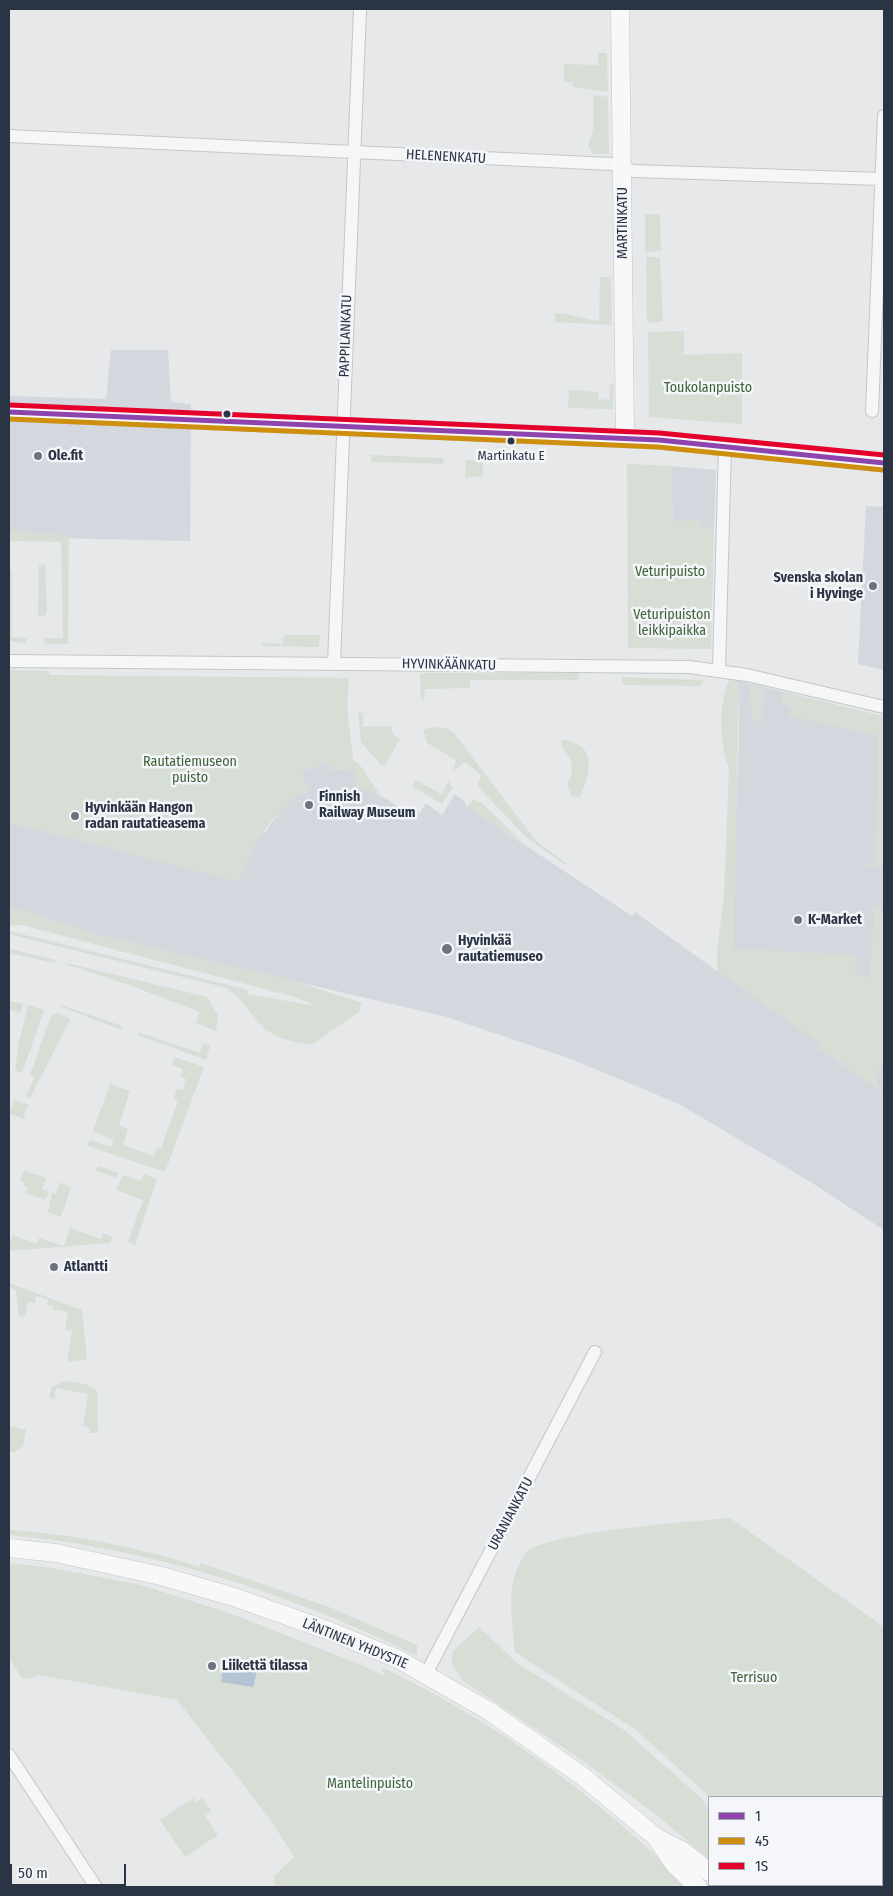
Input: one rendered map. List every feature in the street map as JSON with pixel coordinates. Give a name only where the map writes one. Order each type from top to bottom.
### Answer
[{"type":"main road","name":"MARTINKATU","points":[[620,9],[626,438]]},
{"type":"main road","points":[[9,412],[626,438],[725,446],[884,463]]},
{"type":"main road","name":"LÄNTINEN YHDYSTIE","points":[[9,1548],[56,1553],[111,1564],[234,1597],[341,1635],[398,1658],[489,1710],[581,1776],[657,1838],[683,1851],[708,1871]]},
{"type":"main road","name":"LÄNTINEN YHDYSTIE","points":[[657,1838],[674,1864],[698,1887]]},
{"type":"street","name":"PAPPILANKATU","points":[[334,664],[360,9]]},
{"type":"street","points":[[872,411],[884,116]]},
{"type":"street","name":"HELENENKATU","points":[[9,136],[612,164],[633,171],[882,179]]},
{"type":"street","points":[[719,669],[725,446]]},
{"type":"street","name":"HYVINKÄÄNKATU","points":[[9,661],[689,667],[719,669],[884,707]]},
{"type":"street","name":"URANIANKATU","points":[[426,1674],[595,1352]]},
{"type":"street","points":[[9,1755],[96,1887]]},
{"type":"shaded area","points":[[111,350],[168,350],[171,402],[191,404],[190,541],[9,537],[9,396],[106,399]]},
{"type":"shaded area","points":[[671,466],[716,470],[714,529],[673,527]]},
{"type":"shaded area","name":"Svenska skolan i Hyvinge","points":[[866,506],[884,507],[884,670],[858,664]]},
{"type":"shaded area","points":[[739,681],[882,716],[884,720],[884,1230],[809,1181],[679,1104],[571,1059],[447,1017],[102,936],[9,906],[9,822],[233,880],[193,832],[265,833],[282,808],[297,796],[308,791],[301,771],[328,763],[331,770],[354,769],[370,790],[408,814],[412,808],[420,813],[426,803],[442,815],[455,794],[465,802],[466,806],[632,916],[635,912],[717,971],[733,892],[739,742]],"holes":[[[821,1045],[869,1082],[819,1048]]]},
{"type":"green space","points":[[598,53],[607,53],[608,92],[573,87],[572,82],[564,82],[564,64],[598,65]]},
{"type":"green space","points":[[593,95],[608,97],[609,154],[593,154],[588,145],[593,130]]},
{"type":"green space","points":[[645,214],[660,214],[661,251],[645,252]]},
{"type":"green space","points":[[646,257],[660,257],[663,321],[649,323],[647,320]]},
{"type":"green space","points":[[600,277],[611,277],[612,325],[555,322],[555,313],[599,321]]},
{"type":"green space","name":"Toukolanpuisto","points":[[684,331],[684,355],[742,353],[742,424],[649,417],[648,332]]},
{"type":"green space","points":[[610,384],[614,384],[613,409],[568,408],[569,390],[598,392],[598,399],[609,400]]},
{"type":"green space","points":[[371,455],[443,458],[444,464],[371,462]]},
{"type":"green space","points":[[466,460],[483,461],[483,476],[465,478]]},
{"type":"green space","name":"Veturipuisto","points":[[627,464],[671,466],[673,520],[701,521],[701,528],[714,529],[711,649],[628,648]]},
{"type":"green space","points":[[9,530],[69,536],[68,644],[47,644],[43,640],[43,638],[63,638],[61,542],[9,542]]},
{"type":"green space","points":[[45,564],[47,612],[44,617],[38,615],[39,565]]},
{"type":"green space","points":[[9,568],[12,571],[12,637],[27,638],[26,643],[9,641]]},
{"type":"green space","points":[[284,635],[320,635],[319,647],[261,646],[261,643],[283,644]]},
{"type":"green space","name":"Rautatiemuseon puisto","points":[[9,670],[49,671],[49,675],[349,678],[347,706],[353,760],[361,767],[382,795],[356,786],[354,769],[331,770],[328,763],[301,771],[308,791],[297,797],[275,817],[257,842],[239,882],[9,822]]},
{"type":"green space","points":[[422,673],[579,673],[579,680],[470,680],[470,688],[425,689],[424,699],[421,699],[420,675]]},
{"type":"green space","points":[[621,677],[704,680],[701,686],[623,685]]},
{"type":"green space","points":[[729,680],[739,681],[734,949],[856,956],[855,975],[870,977],[874,907],[884,908],[884,1060],[875,1078],[881,1091],[819,1048],[820,1044],[717,971],[717,951],[724,895],[729,769],[723,747],[721,724],[725,691]]},
{"type":"green space","points":[[750,685],[764,688],[763,721],[752,721]]},
{"type":"green space","points":[[783,692],[882,716],[884,720],[884,864],[874,867],[863,864],[876,864],[878,736],[789,716],[791,707],[781,705]]},
{"type":"green space","points":[[358,713],[363,713],[363,727],[392,726],[391,729],[394,736],[400,738],[388,761],[382,766],[361,742]]},
{"type":"green space","points":[[431,727],[445,728],[453,732],[536,841],[566,863],[565,865],[526,837],[481,790],[478,785],[481,775],[465,762],[453,772],[456,760],[427,743],[423,730]]},
{"type":"green space","points":[[562,740],[581,746],[588,757],[587,779],[579,798],[571,795],[567,785],[570,780],[572,765],[568,755],[561,746]]},
{"type":"green space","points":[[415,780],[442,794],[448,781],[453,787],[442,804],[412,786]]},
{"type":"green space","points":[[473,799],[482,803],[522,842],[467,807]]},
{"type":"green space","points":[[9,906],[102,936],[285,978],[362,1003],[359,1012],[311,1045],[286,1040],[264,1028],[227,988],[9,934],[9,931],[248,990],[247,994],[316,1006],[295,997],[22,925],[9,925]]},
{"type":"green space","points":[[9,949],[56,960],[55,963],[9,953]]},
{"type":"green space","points":[[65,964],[207,997],[218,1015],[216,1031],[196,1023],[200,1012],[132,986]]},
{"type":"green space","points":[[9,1001],[23,1004],[21,1013],[9,1010]]},
{"type":"green space","points":[[28,1005],[44,1010],[22,1073],[15,1071],[19,1042]]},
{"type":"green space","points":[[61,1005],[122,1026],[121,1030],[62,1007]]},
{"type":"green space","points":[[56,1013],[69,1018],[69,1022],[30,1098],[26,1096],[35,1076],[30,1075],[51,1016]]},
{"type":"green space","points":[[138,1032],[200,1053],[203,1043],[210,1046],[206,1060],[138,1035]]},
{"type":"green space","points":[[174,1057],[204,1067],[165,1172],[88,1146],[89,1140],[111,1147],[114,1140],[93,1131],[110,1084],[130,1091],[119,1125],[128,1129],[123,1145],[154,1156],[157,1148],[161,1149],[178,1100],[174,1098],[177,1089],[182,1090],[186,1079],[181,1077],[183,1069],[172,1065]]},
{"type":"green space","points":[[14,1100],[29,1105],[24,1113],[25,1119],[9,1114]]},
{"type":"green space","points":[[98,1166],[118,1173],[116,1178],[95,1170]]},
{"type":"green space","points":[[24,1170],[46,1178],[42,1189],[49,1192],[45,1200],[26,1193],[28,1188],[23,1186],[24,1183],[20,1181]]},
{"type":"green space","points":[[144,1174],[157,1179],[135,1245],[128,1242],[143,1200],[116,1190],[123,1175],[141,1181]]},
{"type":"green space","points":[[57,1182],[71,1187],[61,1217],[48,1212],[52,1193],[56,1194],[59,1185]]},
{"type":"green space","points":[[70,1228],[101,1239],[103,1233],[113,1237],[110,1243],[9,1251],[9,1239],[11,1240],[13,1235],[36,1244],[39,1238],[64,1246]]},
{"type":"green space","points":[[9,1283],[82,1310],[87,1359],[67,1362],[72,1331],[65,1329],[68,1312],[53,1309],[53,1306],[47,1305],[48,1299],[36,1296],[35,1303],[28,1301],[25,1317],[19,1316],[16,1291],[9,1286]]},
{"type":"green space","points":[[64,1381],[85,1384],[97,1391],[98,1433],[89,1433],[90,1428],[83,1426],[88,1394],[56,1388],[54,1399],[49,1397],[52,1387]]},
{"type":"green space","points":[[9,1426],[26,1430],[23,1446],[15,1452],[9,1452]]},
{"type":"green space","name":"Terrisuo","points":[[730,1518],[884,1627],[884,1887],[777,1886],[883,1886],[883,1796],[709,1796],[636,1730],[515,1652],[511,1614],[512,1588],[519,1564],[526,1553],[538,1546],[560,1539],[589,1533]]},
{"type":"green space","points":[[9,1530],[80,1538],[130,1548],[199,1567],[201,1563],[332,1608],[417,1645],[417,1656],[320,1612],[218,1577],[167,1562],[114,1551],[62,1541],[9,1535]]},
{"type":"green space","name":"Mantelinpuisto","points":[[9,1563],[47,1567],[141,1585],[232,1614],[385,1676],[381,1667],[424,1688],[465,1712],[544,1764],[619,1823],[689,1887],[275,1887],[274,1876],[294,1857],[270,1819],[177,1700],[39,1675],[30,1679],[22,1678],[9,1658]]},
{"type":"green space","points":[[479,1627],[517,1663],[624,1730],[700,1797],[708,1808],[708,1858],[654,1813],[573,1754],[463,1681],[452,1663],[452,1652]]},
{"type":"green space","points":[[193,1798],[196,1802],[203,1798],[211,1811],[205,1816],[218,1835],[185,1857],[160,1820]]},
{"type":"water","points":[[223,1665],[257,1670],[253,1687],[221,1682]]},
{"type":"transit line","name":"1S","points":[[9,405],[659,433],[884,455]]},
{"type":"transit line","name":"1","points":[[9,412],[659,440],[884,463]]},
{"type":"transit line","name":"45","points":[[9,419],[658,447],[883,470]]},
{"type":"place","name":"Martinkatu E","points":[[511,441]]},
{"type":"place","name":"Ole.fit","points":[[38,456]]},
{"type":"place","name":"Svenska skolan i Hyvinge","points":[[873,586]]},
{"type":"place","name":"Finnish Railway Museum","points":[[309,805]]},
{"type":"place","name":"Hyvinkään Hangon radan rautatieasema","points":[[75,816]]},
{"type":"place","name":"K-Market","points":[[798,920]]},
{"type":"place","name":"Hyvinkää rautatiemuseo","points":[[447,949]]},
{"type":"place","name":"Atlantti","points":[[54,1267]]},
{"type":"place","name":"Liikettä tilassa","points":[[212,1666]]},
{"type":"park label","name":"Veturipuiston leikkipaikka","points":[[672,624]]}]
